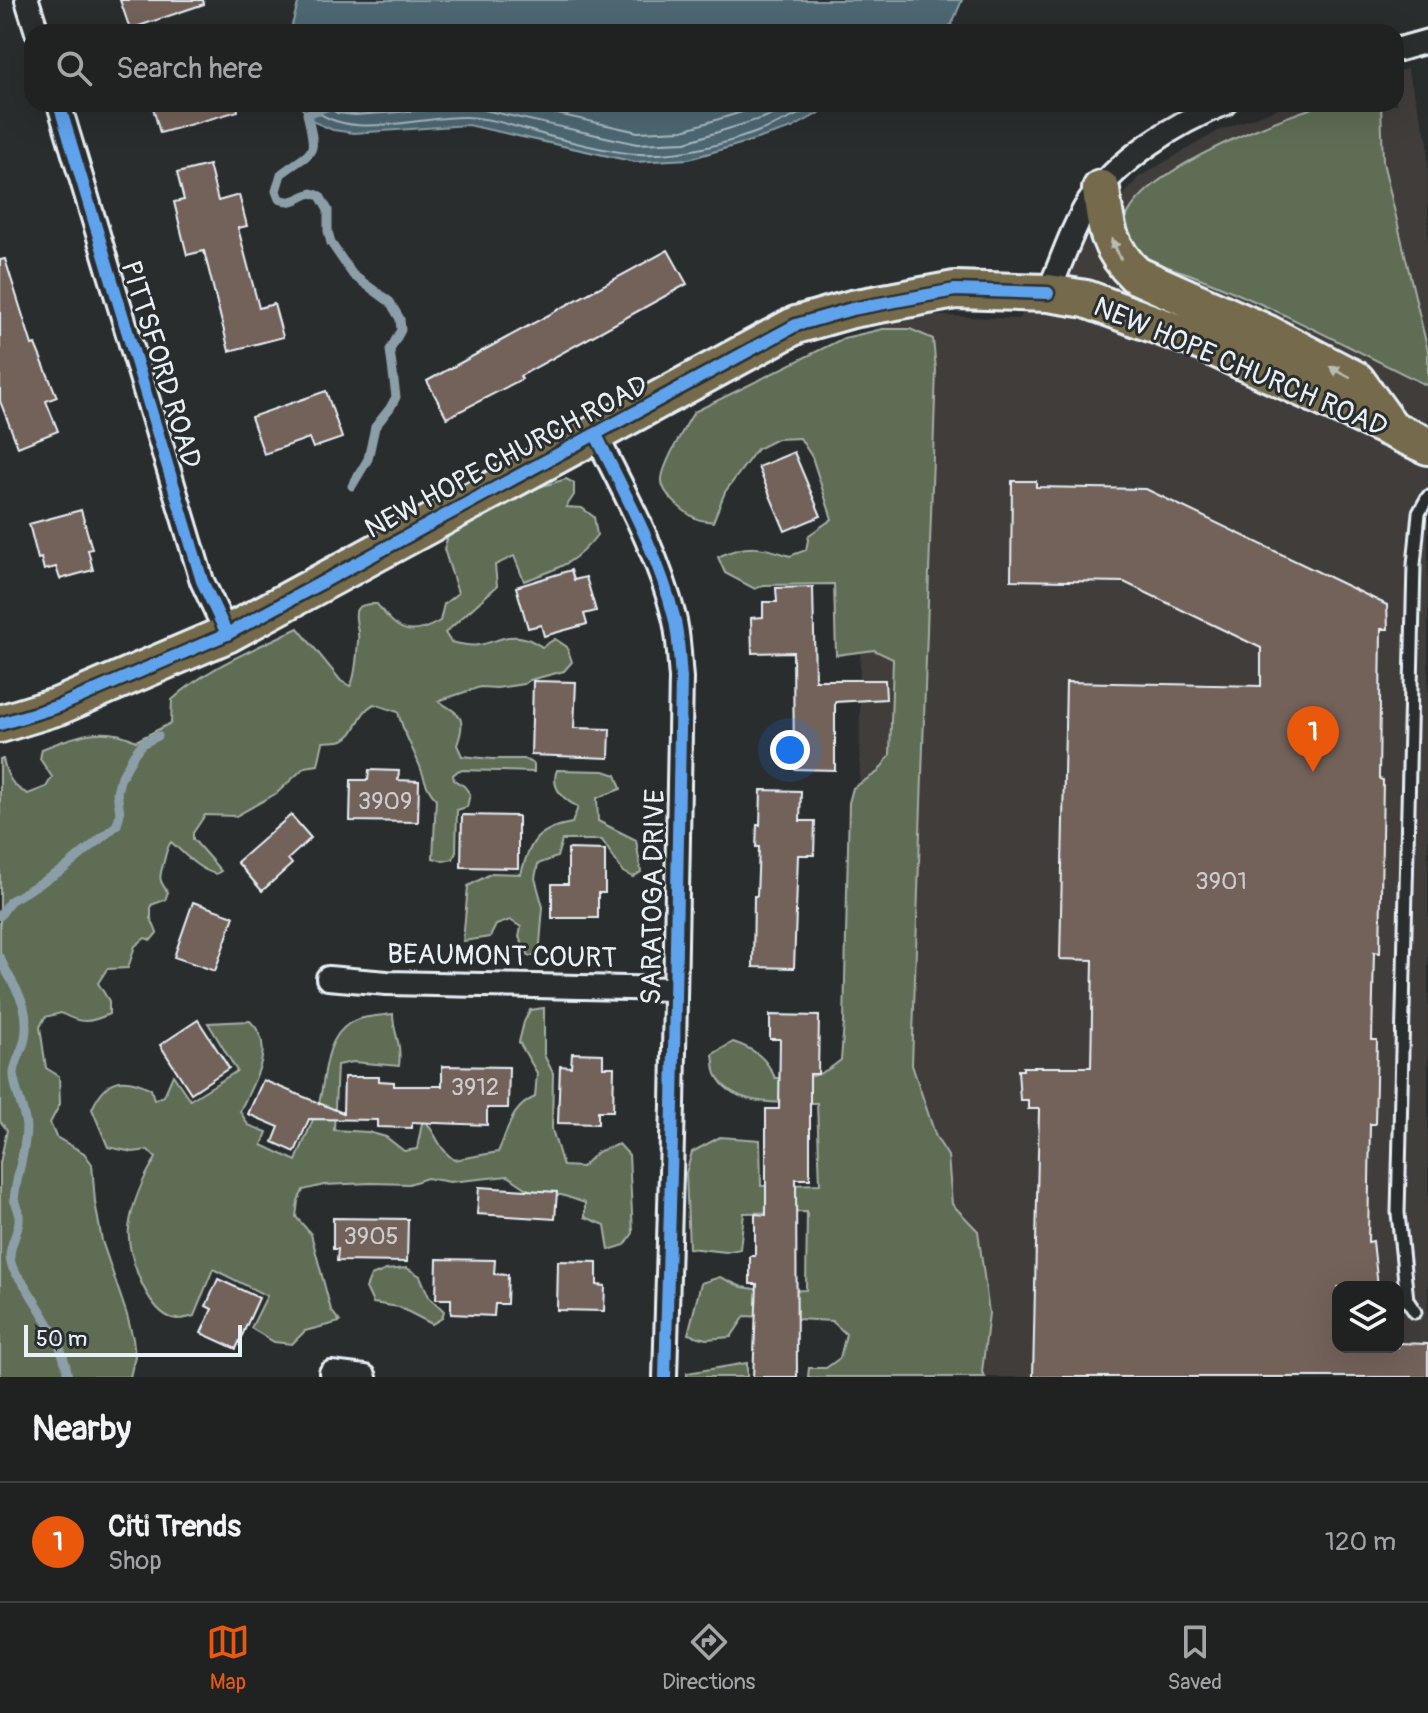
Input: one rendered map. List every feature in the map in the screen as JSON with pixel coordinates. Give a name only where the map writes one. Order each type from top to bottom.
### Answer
[{"type":"main road","points":[[1101,189],[1105,221],[1119,259],[1136,275],[1268,334],[1356,380],[1391,429]]},
{"type":"main road","name":"NEW HOPE CHURCH ROAD","points":[[0,724],[59,706],[227,634],[796,325],[852,309],[955,290],[1048,293],[1086,299],[1197,340],[1428,446]]},
{"type":"street","points":[[27,0],[34,24]]},
{"type":"street","points":[[1404,48],[1428,41]]},
{"type":"street","name":"PITTSFORD ROAD","points":[[61,112],[202,581],[227,634]]},
{"type":"street","points":[[1048,293],[1089,202],[1113,175],[1153,142],[1204,112]]},
{"type":"street","name":"SARATOGA DRIVE","points":[[596,435],[644,532],[675,619],[681,678],[665,1377]]},
{"type":"street","name":"BEAUMONT COURT","points":[[328,978],[398,983],[674,989]]},
{"type":"street","points":[[331,1373],[365,1377]]},
{"type":"lane","points":[[1415,1312],[1407,1300],[1398,1213],[1414,565],[1419,513],[1428,497]]},
{"type":"shaded area","points":[[1407,69],[1428,142],[1428,1377],[858,1377],[861,335],[890,322],[923,315],[1018,319],[1139,177],[1218,131],[1268,112],[1404,112],[1404,70]]},
{"type":"green space","points":[[1302,112],[1381,112],[1383,162],[1428,351],[1428,386],[1252,300],[1148,260],[1128,243],[1125,221],[1139,198],[1165,176],[1199,156]]},
{"type":"green space","points":[[883,329],[910,329],[933,339],[936,370],[912,1065],[936,1137],[948,1156],[952,1204],[978,1231],[989,1313],[982,1372],[985,1377],[808,1377],[809,1368],[826,1368],[840,1358],[846,1334],[832,1321],[745,1316],[731,1337],[706,1339],[688,1334],[701,1283],[720,1277],[742,1287],[768,1291],[806,1290],[807,1212],[744,1213],[740,1249],[726,1252],[689,1248],[686,1173],[692,1152],[720,1137],[760,1140],[761,1186],[820,1184],[817,1103],[775,1103],[734,1093],[716,1074],[713,1054],[733,1042],[763,1059],[775,1078],[810,1076],[825,1071],[841,1060],[849,803],[853,788],[878,772],[890,755],[893,659],[874,650],[836,655],[834,584],[764,585],[755,589],[725,573],[718,557],[754,548],[790,556],[806,550],[809,535],[832,519],[812,457],[800,438],[777,439],[757,449],[725,492],[713,522],[695,518],[674,502],[663,486],[663,475],[694,412],[844,338]]},
{"type":"green space","points":[[566,479],[574,483],[574,495],[566,507],[582,508],[594,517],[597,535],[581,553],[565,564],[524,581],[514,556],[495,565],[497,586],[445,633],[451,642],[471,646],[518,637],[542,647],[555,639],[567,647],[572,662],[564,671],[524,684],[480,687],[438,701],[460,718],[457,745],[462,756],[524,759],[534,764],[534,772],[459,770],[453,775],[454,780],[470,794],[467,807],[457,810],[456,852],[453,859],[443,861],[433,858],[436,799],[430,792],[398,712],[374,704],[348,737],[341,741],[323,742],[318,765],[305,767],[277,793],[236,816],[205,815],[193,833],[193,839],[221,871],[216,874],[203,869],[171,842],[160,877],[168,892],[165,900],[151,905],[151,918],[157,933],[151,940],[145,938],[135,946],[128,968],[107,969],[98,983],[109,1001],[109,1014],[85,1021],[61,1013],[45,1017],[40,1027],[46,1068],[59,1076],[60,1104],[50,1123],[56,1137],[84,1153],[92,1164],[102,1241],[127,1315],[135,1356],[130,1377],[0,1377],[0,1163],[7,1130],[0,1121],[0,759],[3,759],[11,780],[22,791],[28,794],[46,787],[52,777],[40,759],[42,749],[89,734],[113,733],[136,741],[171,723],[172,700],[200,678],[298,628],[341,681],[350,686],[356,665],[356,610],[377,604],[391,621],[412,631],[440,621],[444,604],[458,593],[444,549],[448,536],[533,489]]},
{"type":"green space","points":[[557,770],[604,771],[616,775],[621,789],[597,798],[598,821],[636,840],[641,872],[633,877],[623,872],[602,840],[562,840],[557,857],[538,864],[535,878],[543,907],[539,956],[529,956],[519,937],[521,927],[510,920],[496,925],[490,937],[463,941],[468,886],[492,873],[521,874],[537,838],[551,829],[572,823],[578,807],[559,792],[555,782]]},
{"type":"green space","points":[[544,1008],[544,1055],[553,1073],[552,1129],[563,1166],[582,1167],[597,1152],[619,1144],[629,1155],[633,1233],[625,1245],[609,1250],[605,1225],[585,1217],[585,1203],[562,1195],[535,1194],[508,1176],[450,1182],[427,1178],[409,1184],[324,1185],[303,1190],[296,1217],[311,1234],[331,1310],[340,1322],[305,1331],[292,1344],[274,1342],[251,1328],[267,1296],[213,1269],[194,1316],[172,1318],[153,1302],[134,1264],[129,1228],[139,1192],[156,1158],[148,1150],[133,1152],[108,1147],[92,1109],[109,1086],[123,1081],[141,1084],[151,1089],[154,1100],[164,1096],[173,1075],[190,1100],[237,1071],[208,1023],[250,1021],[258,1031],[263,1053],[240,1111],[248,1125],[267,1132],[262,1145],[296,1161],[319,1103],[327,1059],[335,1039],[350,1023],[393,1014],[399,1066],[353,1062],[337,1065],[334,1130],[368,1132],[386,1137],[404,1151],[417,1149],[423,1118],[454,1160],[498,1152],[515,1113],[535,1097],[537,1073],[519,1042],[530,1010]]},
{"type":"green space","points":[[407,1268],[420,1276],[429,1297],[444,1311],[442,1318],[432,1324],[399,1307],[373,1303],[366,1288],[371,1276],[386,1270]]},
{"type":"green space","points":[[747,1363],[747,1377],[687,1377],[687,1373]]},
{"type":"water","points":[[299,0],[962,0],[952,24],[292,24]]},
{"type":"water","points":[[305,112],[821,112],[792,128],[689,159],[635,162],[468,125],[354,133],[333,130],[314,122]]},
{"type":"building","points":[[120,0],[203,0],[204,4],[145,24],[128,24]]},
{"type":"building","points":[[154,112],[234,112],[160,133]]},
{"type":"building","points":[[209,165],[218,201],[239,195],[247,226],[238,228],[259,308],[274,304],[283,337],[229,351],[204,251],[187,255],[174,202],[184,200],[177,173]]},
{"type":"building","points":[[668,250],[687,284],[520,376],[522,379],[447,418],[427,381]]},
{"type":"building","points":[[5,259],[32,345],[35,344],[57,397],[46,401],[58,431],[18,447],[0,401],[0,260]]},
{"type":"building","points":[[326,391],[342,438],[313,448],[309,438],[264,454],[251,417]]},
{"type":"building","points":[[794,452],[821,516],[785,531],[758,467]]},
{"type":"building","points":[[1012,481],[1036,481],[1036,487],[1146,489],[1387,605],[1388,629],[1381,629],[1379,779],[1383,780],[1380,953],[1374,952],[1372,1040],[1377,1040],[1375,1124],[1370,1124],[1368,1242],[1373,1241],[1377,1281],[1332,1281],[1332,1353],[1404,1353],[1404,1343],[1428,1344],[1428,1377],[1033,1377],[1039,1109],[1028,1109],[1028,1100],[1020,1100],[1018,1070],[1023,1070],[1023,1067],[1091,1067],[1093,960],[1060,959],[1066,682],[1261,686],[1261,648],[1124,582],[1011,580]]},
{"type":"building","points":[[81,510],[92,549],[88,550],[93,570],[60,579],[56,567],[44,570],[29,524]]},
{"type":"building","points":[[571,570],[574,580],[586,577],[596,611],[584,614],[587,624],[544,636],[541,625],[528,628],[516,587]]},
{"type":"building","points":[[813,587],[815,680],[885,680],[886,699],[835,702],[835,770],[794,769],[793,652],[752,653],[751,618],[763,617],[763,602],[777,602],[776,588]]},
{"type":"building","points":[[533,681],[576,682],[574,728],[610,729],[609,758],[531,755]]},
{"type":"building","points":[[369,770],[399,771],[398,780],[419,781],[418,822],[350,821],[351,780],[368,780]]},
{"type":"building","points":[[761,790],[801,791],[800,821],[815,821],[814,855],[798,855],[794,968],[753,967],[754,896],[757,896],[759,847],[756,847]]},
{"type":"building","points":[[291,815],[311,838],[288,859],[292,864],[262,891],[237,862]]},
{"type":"building","points":[[462,815],[518,816],[518,868],[461,867]]},
{"type":"building","points":[[568,849],[605,850],[605,893],[598,893],[598,918],[552,918],[552,884],[568,884]]},
{"type":"building","points":[[193,902],[234,916],[215,971],[174,957]]},
{"type":"building","points":[[770,1015],[819,1016],[818,1074],[810,1074],[810,1179],[796,1179],[797,1377],[753,1377],[757,1284],[750,1284],[750,1256],[755,1256],[755,1214],[766,1215],[766,1109],[779,1109],[780,1039],[770,1039]]},
{"type":"building","points":[[198,1020],[229,1068],[191,1093],[160,1045]]},
{"type":"building","points":[[572,1053],[603,1054],[603,1067],[614,1067],[613,1111],[598,1111],[598,1124],[558,1123],[560,1066],[571,1067]]},
{"type":"building","points":[[442,1066],[509,1067],[508,1108],[487,1108],[487,1125],[412,1122],[412,1128],[377,1127],[377,1120],[309,1119],[295,1152],[273,1142],[279,1127],[248,1114],[263,1080],[343,1113],[344,1077],[379,1077],[379,1081],[394,1082],[394,1086],[442,1086]]},
{"type":"building","points":[[479,1187],[557,1192],[555,1219],[477,1214]]},
{"type":"building","points":[[333,1218],[408,1219],[407,1262],[337,1261],[338,1249],[333,1249]]},
{"type":"building","points":[[437,1259],[495,1260],[494,1274],[508,1275],[507,1304],[495,1304],[494,1316],[451,1314],[451,1299],[436,1299]]},
{"type":"building","points":[[558,1261],[597,1262],[597,1285],[605,1286],[604,1311],[557,1310]]},
{"type":"building","points":[[218,1279],[259,1298],[236,1349],[201,1333],[212,1309],[206,1306]]},
{"type":"waterway","points":[[313,112],[307,114],[312,146],[307,156],[281,174],[276,191],[279,199],[296,200],[312,193],[320,196],[328,210],[331,243],[353,275],[390,302],[400,319],[401,330],[390,350],[396,397],[375,427],[368,459],[352,486]]},
{"type":"waterway","points":[[0,916],[10,901],[64,869],[117,825],[120,780],[142,744],[158,736]]},
{"type":"waterway","points":[[0,958],[20,996],[26,1025],[14,1073],[26,1127],[14,1200],[18,1210],[18,1227],[10,1258],[14,1271],[57,1341],[68,1377]]},
{"type":"cycle path","points":[[61,112],[202,581],[227,634]]},
{"type":"cycle path","points":[[0,724],[59,706],[227,634],[796,325],[852,309],[955,290],[1048,293]]},
{"type":"cycle path","points":[[596,435],[659,570],[676,624],[681,678],[665,1377]]},
{"type":"place","name":"Citi Trends","points":[[1313,772]]}]
